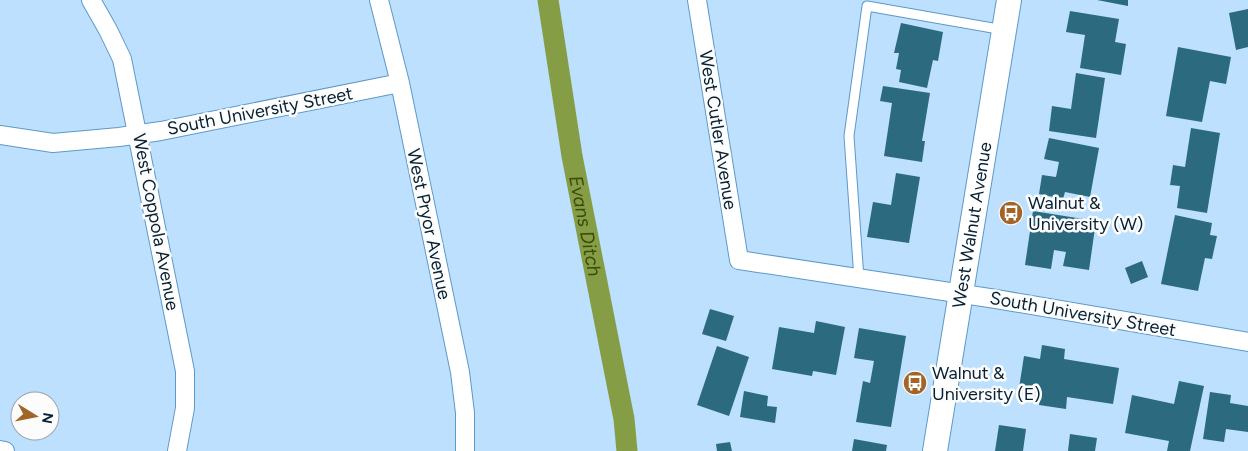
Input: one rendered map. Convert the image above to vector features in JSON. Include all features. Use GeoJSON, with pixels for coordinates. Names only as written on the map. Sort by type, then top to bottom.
{"type":"FeatureCollection","features":[{"type":"Feature","properties":{"kind":"main road","name":"West Walnut Avenue"},"geometry":{"type":"LineString","coordinates":[[935,451],[1009,0]]}},
{"type":"Feature","properties":{"kind":"street","name":"West Coppola Avenue"},"geometry":{"type":"LineString","coordinates":[[91,0],[122,59],[185,371],[185,408],[177,451]]}},
{"type":"Feature","properties":{"kind":"street","name":"West Pryor Avenue"},"geometry":{"type":"LineString","coordinates":[[379,0],[400,83],[460,372],[465,413],[465,451]]}},
{"type":"Feature","properties":{"kind":"street","name":"West Cutler Avenue"},"geometry":{"type":"LineString","coordinates":[[697,0],[739,260]]}},
{"type":"Feature","properties":{"kind":"street","name":"South University Street"},"geometry":{"type":"LineString","coordinates":[[0,135],[53,143],[138,134],[400,83]]}},
{"type":"Feature","properties":{"kind":"street","name":"South University Street"},"geometry":{"type":"LineString","coordinates":[[739,260],[960,293],[1248,342]]}},
{"type":"Feature","properties":{"kind":"street"},"geometry":{"type":"LineString","coordinates":[[0,450],[5,451]]}},
{"type":"Feature","properties":{"kind":"lane"},"geometry":{"type":"LineString","coordinates":[[859,279],[849,136],[868,3],[1004,30]]}},
{"type":"Feature","properties":{"kind":"building"},"geometry":{"type":"Polygon","coordinates":[[[1097,0],[1128,0],[1128,6],[1097,0]]]}},
{"type":"Feature","properties":{"kind":"building"},"geometry":{"type":"Polygon","coordinates":[[[1248,9],[1248,47],[1236,50],[1229,13],[1248,9]]]}},
{"type":"Feature","properties":{"kind":"building"},"geometry":{"type":"Polygon","coordinates":[[[1070,11],[1119,19],[1115,42],[1126,44],[1121,75],[1080,68],[1085,35],[1066,32],[1070,11]]]}},
{"type":"Feature","properties":{"kind":"building"},"geometry":{"type":"Polygon","coordinates":[[[901,23],[943,32],[938,61],[933,60],[927,88],[899,82],[901,70],[896,69],[899,53],[894,53],[901,23]]]}},
{"type":"Feature","properties":{"kind":"building"},"geometry":{"type":"Polygon","coordinates":[[[1178,47],[1231,57],[1226,84],[1210,81],[1202,122],[1166,116],[1178,47]]]}},
{"type":"Feature","properties":{"kind":"building"},"geometry":{"type":"Polygon","coordinates":[[[1076,73],[1105,78],[1096,138],[1049,131],[1052,106],[1071,109],[1076,73]]]}},
{"type":"Feature","properties":{"kind":"building"},"geometry":{"type":"Polygon","coordinates":[[[883,86],[930,93],[922,141],[925,141],[922,162],[884,156],[892,103],[880,101],[883,86]]]}},
{"type":"Feature","properties":{"kind":"building"},"geometry":{"type":"Polygon","coordinates":[[[1191,128],[1220,133],[1207,213],[1177,208],[1180,186],[1170,185],[1173,165],[1185,167],[1191,128]]]}},
{"type":"Feature","properties":{"kind":"building"},"geometry":{"type":"Polygon","coordinates":[[[1049,138],[1099,148],[1090,197],[1065,192],[1063,199],[1039,194],[1042,175],[1056,177],[1059,162],[1044,159],[1049,138]]]}},
{"type":"Feature","properties":{"kind":"building"},"geometry":{"type":"Polygon","coordinates":[[[896,173],[920,177],[909,243],[867,237],[873,202],[891,205],[896,173]]]}},
{"type":"Feature","properties":{"kind":"building"},"geometry":{"type":"Polygon","coordinates":[[[1033,211],[1096,221],[1089,270],[1063,266],[1066,252],[1054,250],[1051,269],[1025,265],[1033,211]]]}},
{"type":"Feature","properties":{"kind":"building"},"geometry":{"type":"Polygon","coordinates":[[[1175,215],[1212,223],[1210,235],[1217,236],[1212,259],[1205,258],[1198,291],[1161,284],[1175,215]]]}},
{"type":"Feature","properties":{"kind":"building"},"geometry":{"type":"Polygon","coordinates":[[[1142,261],[1148,277],[1131,284],[1125,268],[1142,261]]]}},
{"type":"Feature","properties":{"kind":"building"},"geometry":{"type":"Polygon","coordinates":[[[710,309],[734,316],[726,341],[702,334],[710,309]]]}},
{"type":"Feature","properties":{"kind":"building"},"geometry":{"type":"Polygon","coordinates":[[[816,321],[845,327],[836,375],[813,371],[812,376],[772,369],[779,327],[814,333],[816,321]]]}},
{"type":"Feature","properties":{"kind":"building"},"geometry":{"type":"Polygon","coordinates":[[[859,328],[906,336],[891,427],[856,422],[863,381],[870,383],[874,361],[854,358],[859,328]]]}},
{"type":"Feature","properties":{"kind":"building"},"geometry":{"type":"Polygon","coordinates":[[[1042,345],[1065,349],[1064,359],[1119,368],[1113,404],[1067,397],[1066,409],[1039,405],[1041,392],[1019,388],[1024,356],[1040,359],[1042,345]]]}},
{"type":"Feature","properties":{"kind":"building"},"geometry":{"type":"Polygon","coordinates":[[[717,346],[749,357],[729,416],[697,405],[717,346]]]}},
{"type":"Feature","properties":{"kind":"building"},"geometry":{"type":"Polygon","coordinates":[[[1179,381],[1204,386],[1190,451],[1167,451],[1169,441],[1125,433],[1132,395],[1174,404],[1179,381]]]}},
{"type":"Feature","properties":{"kind":"building"},"geometry":{"type":"Polygon","coordinates":[[[744,391],[768,396],[767,406],[777,407],[775,423],[740,417],[744,391]]]}},
{"type":"Feature","properties":{"kind":"building"},"geometry":{"type":"Polygon","coordinates":[[[1210,392],[1231,395],[1230,403],[1248,406],[1248,432],[1226,429],[1224,442],[1203,439],[1210,392]]]}},
{"type":"Feature","properties":{"kind":"building"},"geometry":{"type":"Polygon","coordinates":[[[999,425],[1026,429],[1023,451],[995,451],[999,425]]]}},
{"type":"Feature","properties":{"kind":"building"},"geometry":{"type":"Polygon","coordinates":[[[1070,434],[1097,438],[1095,451],[1068,451],[1070,434]]]}},
{"type":"Feature","properties":{"kind":"building"},"geometry":{"type":"Polygon","coordinates":[[[854,439],[887,445],[886,451],[852,451],[854,439]]]}},
{"type":"Feature","properties":{"kind":"building"},"geometry":{"type":"Polygon","coordinates":[[[730,442],[732,451],[717,451],[716,444],[730,442]]]}},
{"type":"Feature","properties":{"kind":"waterway","name":"Evans Ditch"},"geometry":{"type":"LineString","coordinates":[[548,0],[572,156],[624,419],[627,451]]}},
{"type":"Feature","properties":{"kind":"place","name":"Walnut & University (W)"},"geometry":{"type":"Point","coordinates":[1011,213]}},
{"type":"Feature","properties":{"kind":"place","name":"Walnut & University (E)"},"geometry":{"type":"Point","coordinates":[915,383]}}]}
